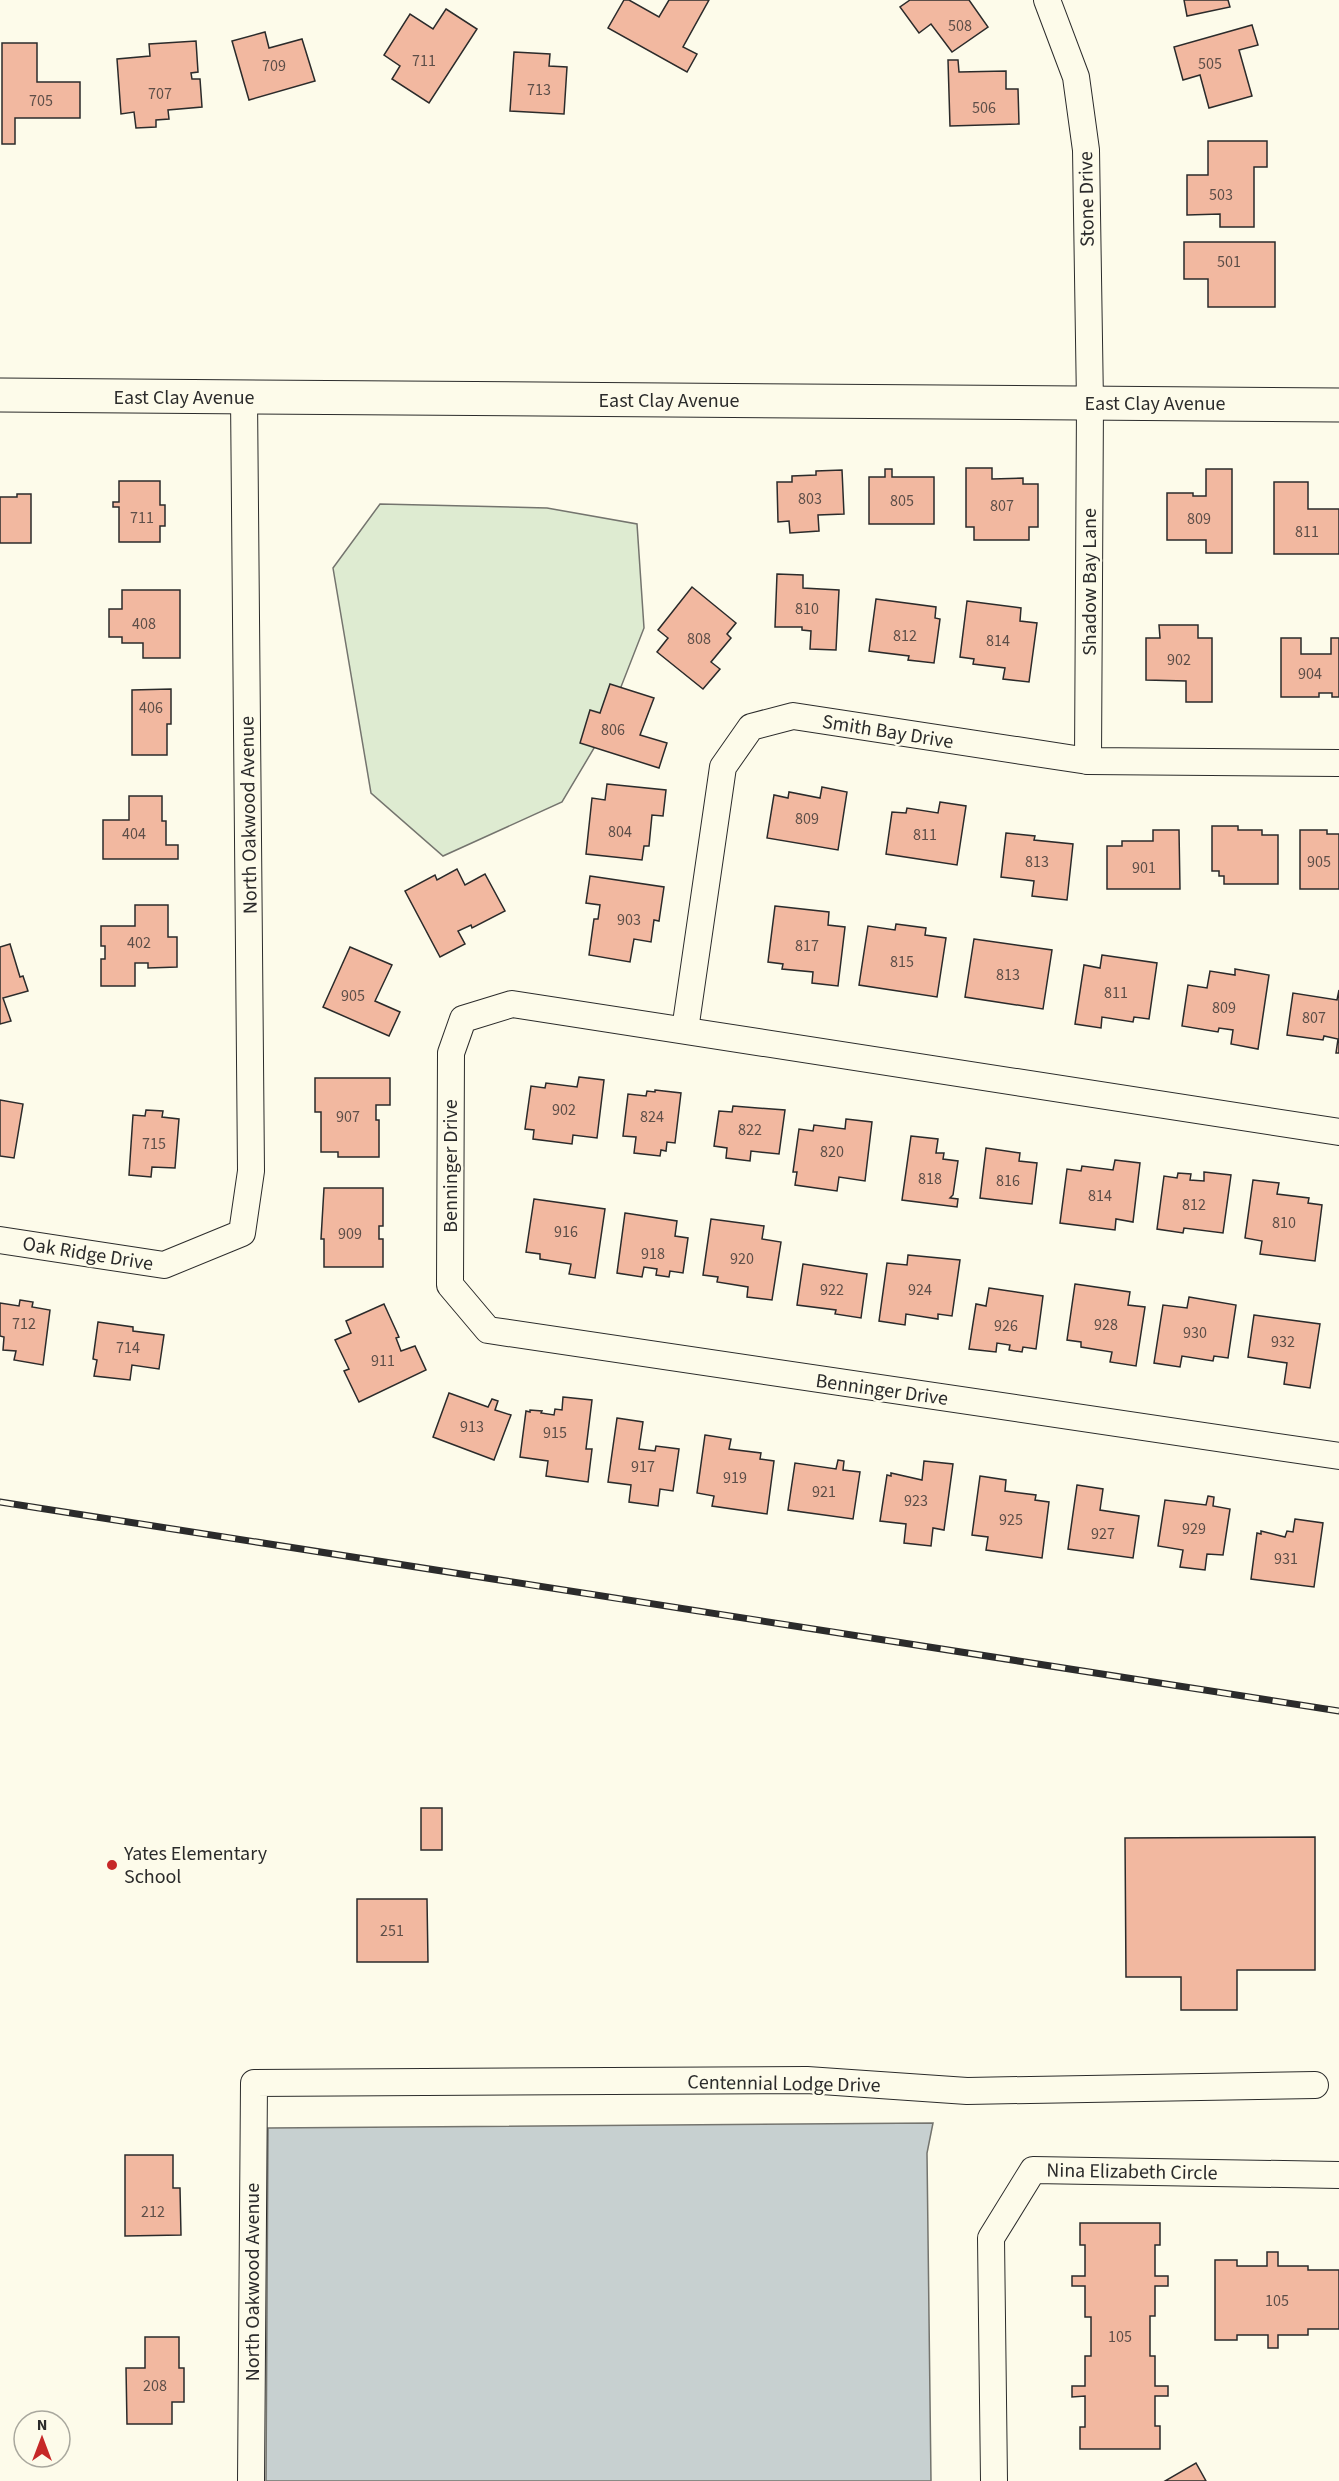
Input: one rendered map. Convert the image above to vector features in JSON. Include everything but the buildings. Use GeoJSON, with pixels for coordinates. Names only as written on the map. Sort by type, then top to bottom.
{"type":"FeatureCollection","features":[{"type":"Feature","properties":{"kind":"street","name":"Stone Drive"},"geometry":{"type":"LineString","coordinates":[[1047,0],[1076,77],[1086,150],[1090,403]]}},
{"type":"Feature","properties":{"kind":"street","name":"East Clay Avenue"},"geometry":{"type":"LineString","coordinates":[[0,395],[1339,405]]}},
{"type":"Feature","properties":{"kind":"street","name":"North Oakwood Avenue"},"geometry":{"type":"LineString","coordinates":[[242,1233],[251,1171],[244,397]]}},
{"type":"Feature","properties":{"kind":"street","name":"Shadow Bay Lane"},"geometry":{"type":"LineString","coordinates":[[1088,762],[1090,403]]}},
{"type":"Feature","properties":{"kind":"street","name":"Smith Bay Drive"},"geometry":{"type":"LineString","coordinates":[[685,1030],[723,767],[751,727],[793,716],[1088,762],[1339,763]]}},
{"type":"Feature","properties":{"kind":"street","name":"Benninger Drive"},"geometry":{"type":"LineString","coordinates":[[1339,1132],[512,1004],[463,1019],[451,1053],[450,1285],[488,1330],[1339,1456]]}},
{"type":"Feature","properties":{"kind":"street","name":"Oak Ridge Drive"},"geometry":{"type":"LineString","coordinates":[[0,1240],[164,1265],[242,1233]]}},
{"type":"Feature","properties":{"kind":"street","name":"Centennial Lodge Drive"},"geometry":{"type":"LineString","coordinates":[[254,2083],[807,2080],[967,2091],[1315,2085]]}},
{"type":"Feature","properties":{"kind":"street","name":"North Oakwood Avenue"},"geometry":{"type":"LineString","coordinates":[[251,2481],[254,2083]]}},
{"type":"Feature","properties":{"kind":"street","name":"Nina Elizabeth Circle"},"geometry":{"type":"LineString","coordinates":[[994,2481],[991,2238],[1033,2170],[1339,2175]]}},
{"type":"Feature","properties":{"kind":"green space"},"geometry":{"type":"Polygon","coordinates":[[[380,504],[547,508],[637,524],[644,628],[603,733],[562,802],[443,856],[371,793],[333,568],[380,504]]]}},
{"type":"Feature","properties":{"kind":"shaded area"},"geometry":{"type":"Polygon","coordinates":[[[933,2123],[927,2153],[931,2481],[266,2481],[268,2128],[933,2123]]]}},
{"type":"Feature","properties":{"kind":"railway"},"geometry":{"type":"LineString","coordinates":[[0,1502],[1339,1711]]}},
{"type":"Feature","properties":{"kind":"place","name":"Yates Elementary School"},"geometry":{"type":"Point","coordinates":[112,1865]}}]}
